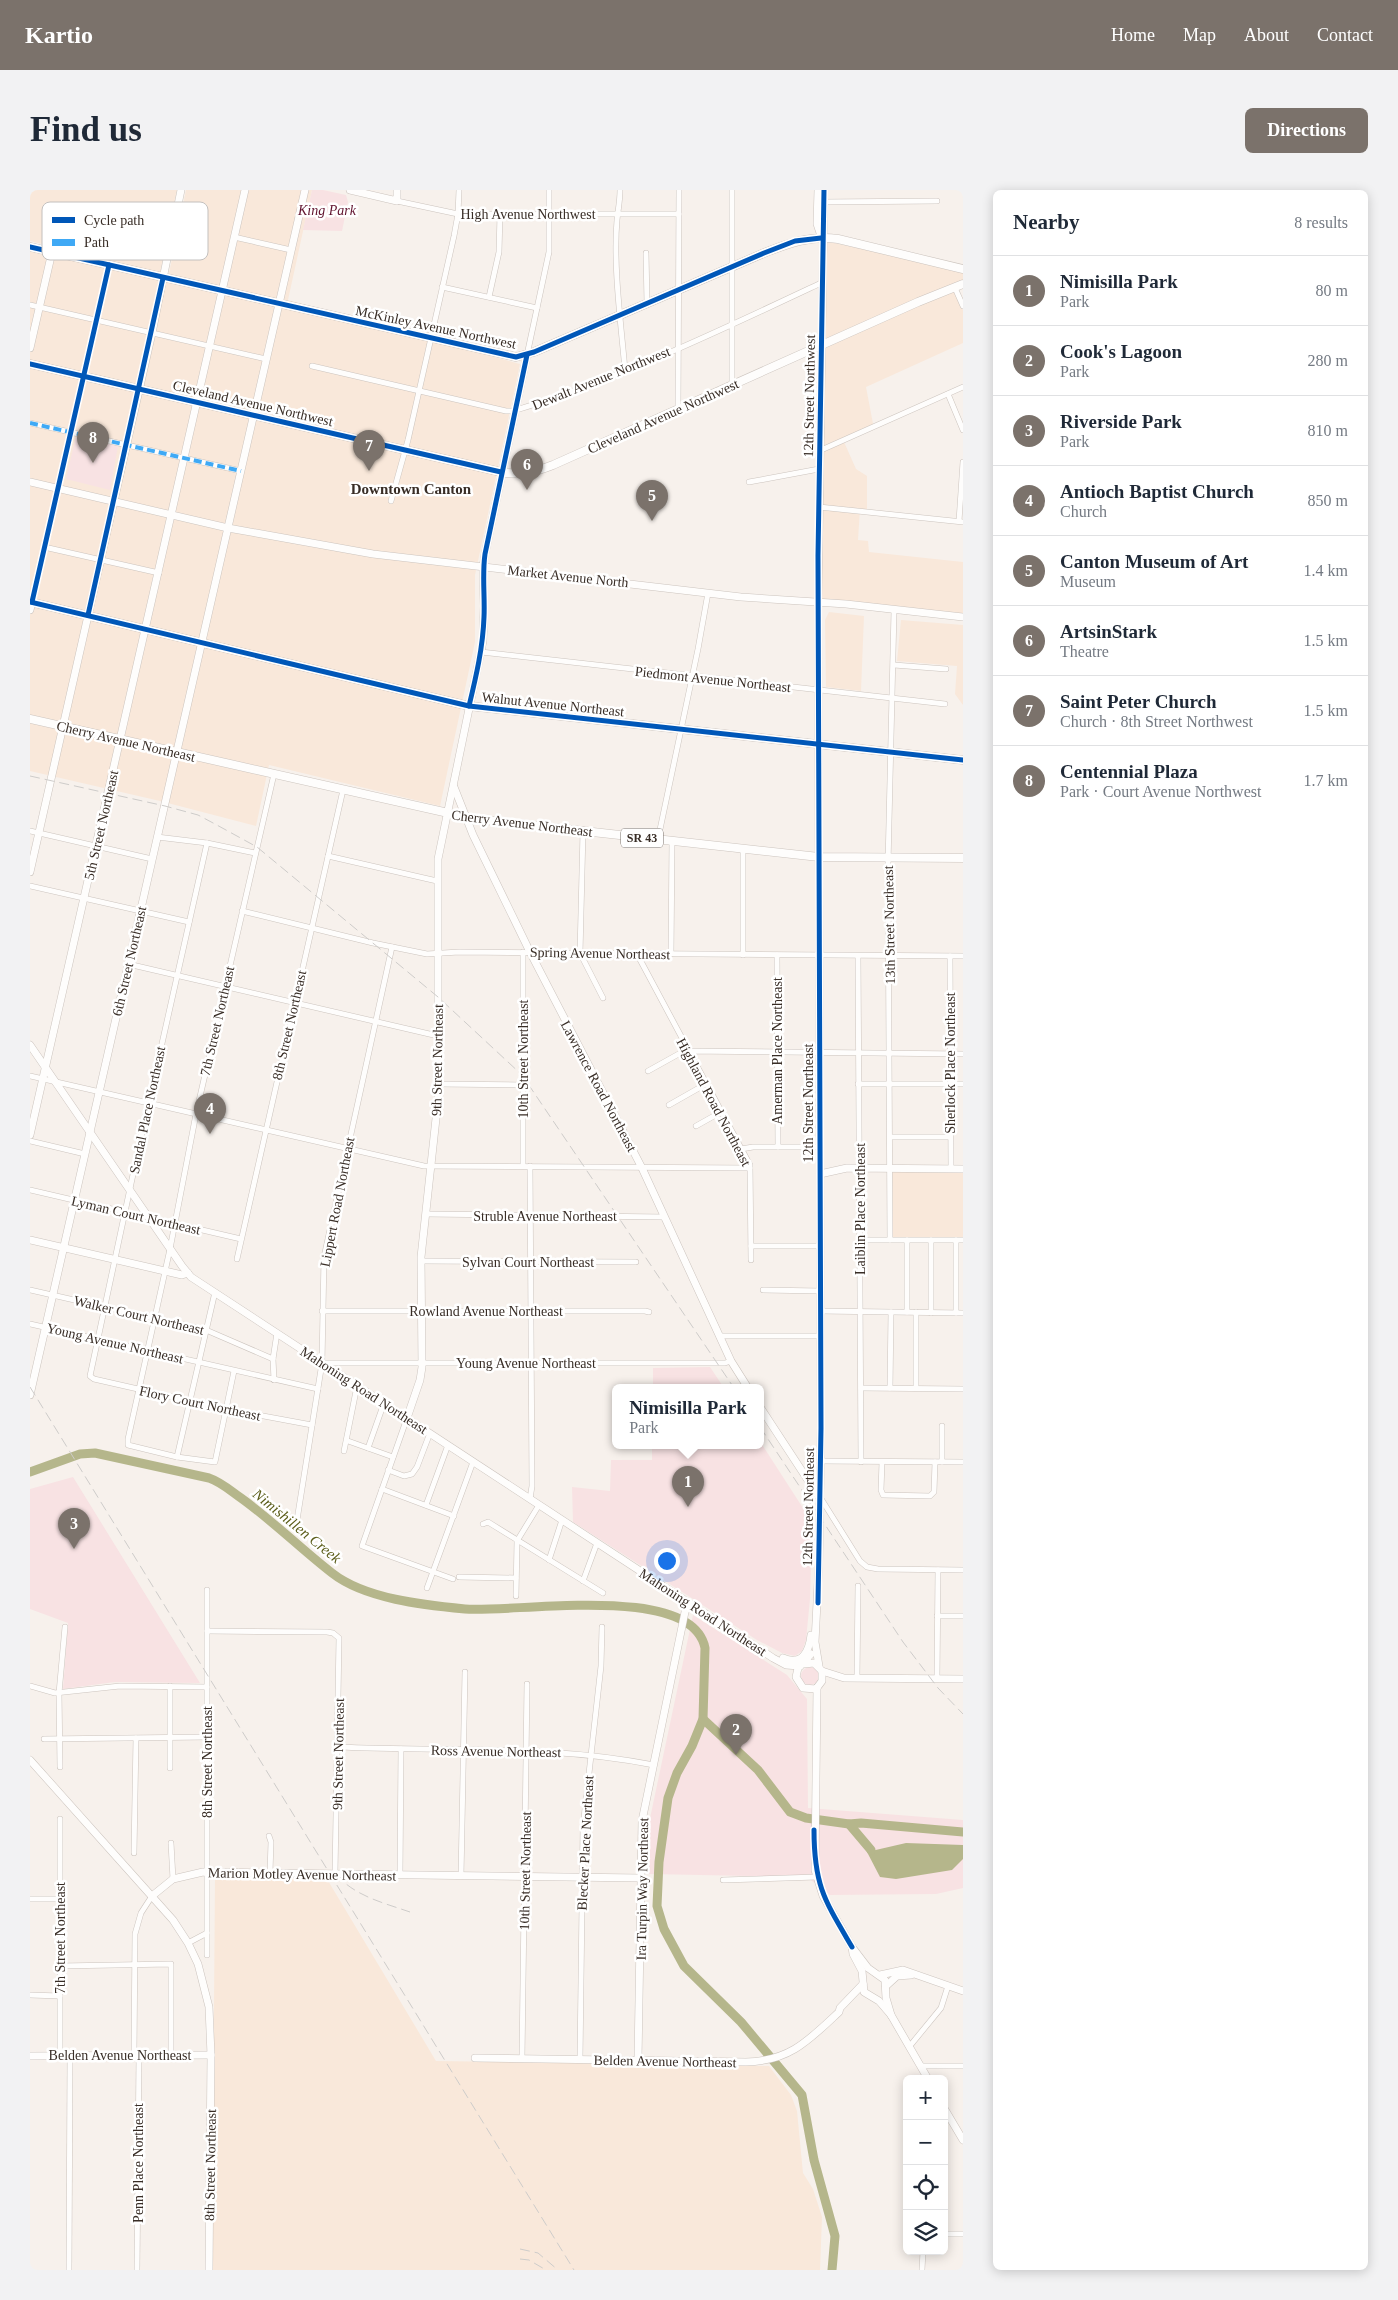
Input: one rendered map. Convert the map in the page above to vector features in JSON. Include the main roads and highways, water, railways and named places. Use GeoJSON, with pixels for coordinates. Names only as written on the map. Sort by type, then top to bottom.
{"type":"FeatureCollection","features":[{"type":"Feature","properties":{"kind":"main road","name":"5th Street Northeast"},"geometry":{"type":"LineString","coordinates":[[30,1135],[32,1111],[45,1067],[97,847],[245,190]]}},
{"type":"Feature","properties":{"kind":"main road","name":"6th Street Northeast"},"geometry":{"type":"LineString","coordinates":[[30,1395],[305,190]]}},
{"type":"Feature","properties":{"kind":"main road","name":"High Avenue Northwest"},"geometry":{"type":"LineString","coordinates":[[350,190],[397,201],[397,190]]}},
{"type":"Feature","properties":{"kind":"main road","name":"12th Street Northwest"},"geometry":{"type":"LineString","coordinates":[[818,190],[818,224],[821,238]]}},
{"type":"Feature","properties":{"kind":"main road","name":"12th Street Northwest"},"geometry":{"type":"LineString","coordinates":[[818,602],[821,238],[824,190]]}},
{"type":"Feature","properties":{"kind":"main road","name":"McKinley Avenue Northwest"},"geometry":{"type":"LineString","coordinates":[[86,260],[509,356],[527,355],[732,266],[795,241],[821,238],[838,239],[963,269]]}},
{"type":"Feature","properties":{"kind":"main road"},"geometry":{"type":"LineString","coordinates":[[30,348],[50,260]]}},
{"type":"Feature","properties":{"kind":"main road"},"geometry":{"type":"LineString","coordinates":[[30,872],[140,389],[167,260]]}},
{"type":"Feature","properties":{"kind":"main road","name":"Cleveland Avenue Northwest"},"geometry":{"type":"LineString","coordinates":[[30,364],[501,472],[522,474],[540,471],[959,286]]}},
{"type":"Feature","properties":{"kind":"main road","name":"9th Street Northeast"},"geometry":{"type":"LineString","coordinates":[[407,1418],[420,1380],[422,1363],[421,1261],[438,1084],[438,859],[481,652],[484,611],[483,567],[501,472],[527,355]]}},
{"type":"Feature","properties":{"kind":"main road","name":"Market Avenue North"},"geometry":{"type":"LineString","coordinates":[[30,482],[228,528],[373,554],[708,593],[963,617]]}},
{"type":"Feature","properties":{"kind":"main road","name":"12th Street Northeast"},"geometry":{"type":"LineString","coordinates":[[802,1665],[809,1658],[815,1642],[818,1603],[820,1497],[818,602]]}},
{"type":"Feature","properties":{"kind":"main road","name":"Walnut Avenue Northeast"},"geometry":{"type":"LineString","coordinates":[[31,605],[88,615],[469,706],[963,760]]}},
{"type":"Feature","properties":{"kind":"main road","name":"Cherry Avenue Northeast"},"geometry":{"type":"LineString","coordinates":[[30,719],[465,817],[819,857],[963,858]]}},
{"type":"Feature","properties":{"kind":"main road","name":"Lawrence Road Northeast"},"geometry":{"type":"LineString","coordinates":[[453,782],[465,817],[526,952],[642,1168],[719,1336],[731,1361],[745,1384]]}},
{"type":"Feature","properties":{"kind":"main road","name":"Mahoning Road Northeast"},"geometry":{"type":"LineString","coordinates":[[30,1046],[188,1274],[772,1658],[786,1665],[802,1665]]}},
{"type":"Feature","properties":{"kind":"main road"},"geometry":{"type":"LineString","coordinates":[[820,1174],[847,1168],[963,1170]]}},
{"type":"Feature","properties":{"kind":"main road"},"geometry":{"type":"LineString","coordinates":[[30,1240],[182,1275],[188,1274]]}},
{"type":"Feature","properties":{"kind":"main road"},"geometry":{"type":"LineString","coordinates":[[764,1413],[820,1497]]}},
{"type":"Feature","properties":{"kind":"main road","name":"Ira Turpin Way Northeast"},"geometry":{"type":"LineString","coordinates":[[638,2060],[642,1821],[680,1635],[689,1603]]}},
{"type":"Feature","properties":{"kind":"main road"},"geometry":{"type":"LineString","coordinates":[[752,1644],[757,1644],[788,1660],[796,1661],[802,1659],[810,1646],[813,1613],[818,1603]]}},
{"type":"Feature","properties":{"kind":"main road","name":"12th Street Northeast"},"geometry":{"type":"LineString","coordinates":[[815,1642],[821,1669]]}},
{"type":"Feature","properties":{"kind":"main road","name":"Mahoning Road Northeast"},"geometry":{"type":"LineString","coordinates":[[772,1658],[780,1667],[796,1677]]}},
{"type":"Feature","properties":{"kind":"main road"},"geometry":{"type":"LineString","coordinates":[[816,1710],[806,1690],[798,1684],[796,1677],[802,1665],[812,1663],[821,1669],[844,1678]]}},
{"type":"Feature","properties":{"kind":"main road"},"geometry":{"type":"LineString","coordinates":[[821,1669],[816,1710],[814,1830],[817,1877],[827,1904],[852,1947],[867,1967],[885,1980],[886,1998],[891,2015]]}},
{"type":"Feature","properties":{"kind":"main road"},"geometry":{"type":"LineString","coordinates":[[806,1690],[844,1678],[963,1679]]}},
{"type":"Feature","properties":{"kind":"main road"},"geometry":{"type":"LineString","coordinates":[[30,1760],[152,1896]]}},
{"type":"Feature","properties":{"kind":"main road","name":"Marion Motley Avenue Northeast"},"geometry":{"type":"LineString","coordinates":[[152,1896],[173,1879],[193,1873],[207,1872],[641,1878]]}},
{"type":"Feature","properties":{"kind":"main road","name":"8th Street Northeast"},"geometry":{"type":"LineString","coordinates":[[152,1896],[173,1920],[188,1943],[202,1976],[207,1995],[211,2055],[209,2270]]}},
{"type":"Feature","properties":{"kind":"main road"},"geometry":{"type":"LineString","coordinates":[[852,1947],[853,1954],[862,1970],[864,1992],[879,2001],[891,2015],[926,2075]]}},
{"type":"Feature","properties":{"kind":"main road"},"geometry":{"type":"LineString","coordinates":[[863,1983],[869,1975],[901,1970],[963,1991]]}},
{"type":"Feature","properties":{"kind":"main road"},"geometry":{"type":"LineString","coordinates":[[871,1997],[882,1994],[897,1976],[916,1975]]}},
{"type":"Feature","properties":{"kind":"main road","name":"Belden Avenue Northeast"},"geometry":{"type":"LineString","coordinates":[[839,2012],[840,2008],[863,1983]]}},
{"type":"Feature","properties":{"kind":"main road","name":"Belden Avenue Northeast"},"geometry":{"type":"LineString","coordinates":[[475,2058],[760,2061],[781,2056],[804,2044],[839,2012],[843,2011],[859,1997],[871,1997]]}},
{"type":"Feature","properties":{"kind":"main road","name":"Belden Avenue Northeast"},"geometry":{"type":"LineString","coordinates":[[30,2056],[211,2055]]}},
{"type":"Feature","properties":{"kind":"main road"},"geometry":{"type":"LineString","coordinates":[[948,2115],[963,2140]]}},
{"type":"Feature","properties":{"kind":"waterway","name":"Nimishillen Creek"},"geometry":{"type":"LineString","coordinates":[[30,1472],[80,1454],[95,1453],[209,1478],[222,1484],[253,1507],[332,1573],[346,1582],[378,1595],[414,1603],[465,1609],[599,1605],[637,1608],[669,1615],[693,1628],[705,1648],[703,1719],[692,1746],[677,1773],[668,1798],[659,1862],[657,1906],[664,1929],[684,1966],[741,2022],[802,2095],[814,2160],[835,2236],[832,2270]]}},
{"type":"Feature","properties":{"kind":"waterway"},"geometry":{"type":"LineString","coordinates":[[703,1719],[758,1770],[790,1812],[806,1818],[849,1824],[861,1823],[963,1832]]}},
{"type":"Feature","properties":{"kind":"waterway"},"geometry":{"type":"LineString","coordinates":[[849,1824],[871,1850]]}},
{"type":"Feature","properties":{"kind":"railway"},"geometry":{"type":"LineString","coordinates":[[30,776],[165,806],[198,815],[215,824],[257,847],[438,997],[522,1075],[731,1384]]}},
{"type":"Feature","properties":{"kind":"railway"},"geometry":{"type":"LineString","coordinates":[[30,1387],[574,2270]]}},
{"type":"Feature","properties":{"kind":"railway"},"geometry":{"type":"LineString","coordinates":[[764,1433],[903,1642],[938,1688],[963,1714]]}},
{"type":"Feature","properties":{"kind":"railway"},"geometry":{"type":"LineString","coordinates":[[336,1874],[343,1882],[360,1893],[410,1912]]}},
{"type":"Feature","properties":{"kind":"railway"},"geometry":{"type":"LineString","coordinates":[[520,2249],[538,2253],[558,2270]]}},
{"type":"Feature","properties":{"kind":"railway"},"geometry":{"type":"LineString","coordinates":[[520,2259],[529,2260],[546,2270]]}},
{"type":"Feature","properties":{"kind":"place","name":"Centennial Plaza"},"geometry":{"type":"Point","coordinates":[93,463]}},
{"type":"Feature","properties":{"kind":"place","name":"Saint Peter Church"},"geometry":{"type":"Point","coordinates":[369,471]}},
{"type":"Feature","properties":{"kind":"place","name":"ArtsinStark"},"geometry":{"type":"Point","coordinates":[527,490]}},
{"type":"Feature","properties":{"kind":"place","name":"Canton Museum of Art"},"geometry":{"type":"Point","coordinates":[652,521]}},
{"type":"Feature","properties":{"kind":"place","name":"Antioch Baptist Church"},"geometry":{"type":"Point","coordinates":[210,1134]}},
{"type":"Feature","properties":{"kind":"place","name":"Nimisilla Park"},"geometry":{"type":"Point","coordinates":[688,1507]}},
{"type":"Feature","properties":{"kind":"place","name":"Riverside Park"},"geometry":{"type":"Point","coordinates":[74,1549]}},
{"type":"Feature","properties":{"kind":"place","name":"Cook's Lagoon"},"geometry":{"type":"Point","coordinates":[736,1755]}},
{"type":"Feature","properties":{"kind":"district","name":"Downtown Canton"},"geometry":{"type":"Point","coordinates":[411,489]}},
{"type":"Feature","properties":{"kind":"park label","name":"King Park"},"geometry":{"type":"Point","coordinates":[327,210]}}]}
